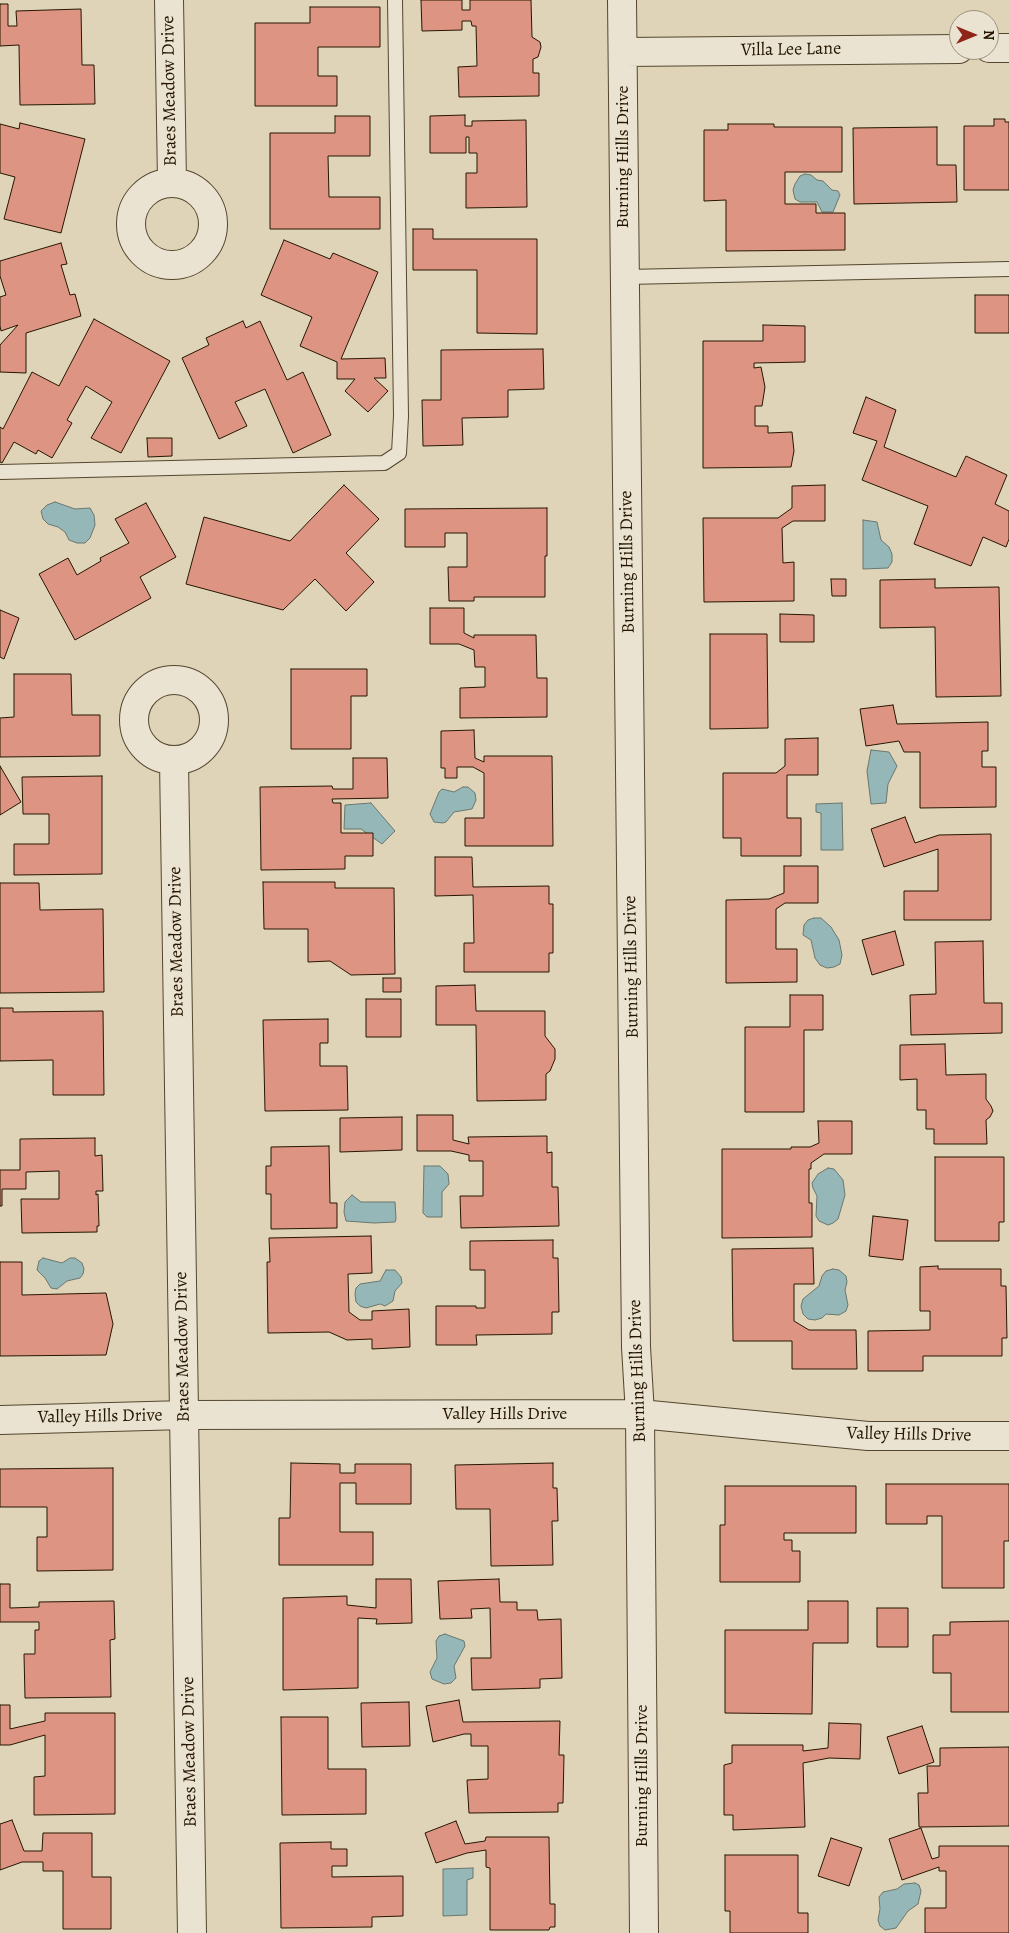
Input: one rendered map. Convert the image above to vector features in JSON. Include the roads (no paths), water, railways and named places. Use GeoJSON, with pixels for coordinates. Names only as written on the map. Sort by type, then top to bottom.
{"type":"FeatureCollection","features":[{"type":"Feature","properties":{"kind":"street","name":"Braes Meadow Drive"},"geometry":{"type":"LineString","coordinates":[[169,0],[172,182]]}},
{"type":"Feature","properties":{"kind":"street","name":"Burning Hills Drive"},"geometry":{"type":"LineString","coordinates":[[622,0],[636,1347],[640,1414],[644,1933]]}},
{"type":"Feature","properties":{"kind":"street","name":"Villa Lee Lane"},"geometry":{"type":"LineString","coordinates":[[624,52],[949,49]]}},
{"type":"Feature","properties":{"kind":"street","name":"Braes Meadow Drive"},"geometry":{"type":"LineString","coordinates":[[174,761],[192,1933]]}},
{"type":"Feature","properties":{"kind":"street","name":"Valley Hills Drive"},"geometry":{"type":"LineString","coordinates":[[0,1420],[185,1415],[640,1414],[868,1436],[1009,1436]]}},
{"type":"Feature","properties":{"kind":"lane"},"geometry":{"type":"LineString","coordinates":[[0,472],[384,463],[400,453],[395,0]]}},
{"type":"Feature","properties":{"kind":"lane"},"geometry":{"type":"LineString","coordinates":[[625,278],[1009,268]]}},
{"type":"Feature","properties":{"kind":"water"},"geometry":{"type":"Polygon","coordinates":[[[805,174],[823,181],[832,190],[838,191],[840,195],[833,212],[822,212],[817,202],[800,202],[795,199],[793,190],[795,184],[800,176],[805,174]]]}},
{"type":"Feature","properties":{"kind":"water"},"geometry":{"type":"Polygon","coordinates":[[[55,502],[75,509],[90,508],[94,515],[95,525],[90,538],[85,543],[69,540],[65,532],[58,527],[48,524],[43,519],[41,511],[47,505],[55,502]]]}},
{"type":"Feature","properties":{"kind":"water"},"geometry":{"type":"Polygon","coordinates":[[[863,520],[877,522],[881,540],[889,547],[892,554],[892,562],[888,568],[863,569],[863,520]]]}},
{"type":"Feature","properties":{"kind":"water"},"geometry":{"type":"Polygon","coordinates":[[[871,750],[889,752],[897,766],[888,784],[886,803],[871,804],[867,771],[871,750]]]}},
{"type":"Feature","properties":{"kind":"water"},"geometry":{"type":"Polygon","coordinates":[[[463,787],[468,787],[475,793],[476,800],[472,809],[454,812],[446,822],[434,822],[430,814],[439,792],[442,789],[454,792],[463,787]]]}},
{"type":"Feature","properties":{"kind":"water"},"geometry":{"type":"Polygon","coordinates":[[[371,803],[395,831],[382,844],[361,829],[344,829],[345,805],[371,803]]]}},
{"type":"Feature","properties":{"kind":"water"},"geometry":{"type":"Polygon","coordinates":[[[842,803],[843,850],[821,850],[821,813],[816,812],[816,804],[842,803]]]}},
{"type":"Feature","properties":{"kind":"water"},"geometry":{"type":"Polygon","coordinates":[[[821,918],[831,927],[839,940],[842,955],[840,964],[834,967],[827,968],[820,965],[815,958],[811,940],[803,935],[804,925],[808,920],[821,918]]]}},
{"type":"Feature","properties":{"kind":"water"},"geometry":{"type":"Polygon","coordinates":[[[424,1166],[440,1166],[448,1174],[449,1184],[442,1192],[442,1217],[427,1217],[423,1213],[424,1166]]]}},
{"type":"Feature","properties":{"kind":"water"},"geometry":{"type":"Polygon","coordinates":[[[828,1168],[834,1169],[843,1180],[845,1195],[838,1219],[828,1225],[819,1221],[816,1216],[817,1196],[812,1183],[818,1174],[828,1168]]]}},
{"type":"Feature","properties":{"kind":"water"},"geometry":{"type":"Polygon","coordinates":[[[352,1195],[361,1202],[395,1202],[395,1222],[346,1221],[344,1212],[345,1202],[352,1195]]]}},
{"type":"Feature","properties":{"kind":"water"},"geometry":{"type":"Polygon","coordinates":[[[43,1258],[62,1263],[70,1258],[75,1258],[82,1263],[83,1274],[80,1278],[67,1281],[57,1289],[51,1288],[37,1270],[39,1261],[43,1258]]]}},
{"type":"Feature","properties":{"kind":"water"},"geometry":{"type":"Polygon","coordinates":[[[386,1270],[395,1270],[401,1277],[402,1283],[395,1291],[393,1301],[385,1306],[380,1304],[366,1308],[360,1306],[356,1302],[356,1288],[360,1284],[380,1281],[386,1270]]]}},
{"type":"Feature","properties":{"kind":"water"},"geometry":{"type":"Polygon","coordinates":[[[839,1270],[846,1276],[845,1290],[848,1305],[846,1311],[839,1315],[826,1314],[822,1318],[815,1320],[808,1319],[803,1314],[801,1306],[803,1299],[819,1286],[822,1276],[826,1271],[839,1270]]]}},
{"type":"Feature","properties":{"kind":"water"},"geometry":{"type":"Polygon","coordinates":[[[445,1634],[464,1641],[465,1646],[454,1666],[456,1678],[451,1683],[444,1684],[432,1679],[430,1672],[437,1658],[436,1641],[439,1636],[445,1634]]]}},
{"type":"Feature","properties":{"kind":"water"},"geometry":{"type":"Polygon","coordinates":[[[473,1868],[473,1878],[467,1880],[467,1915],[443,1916],[443,1869],[473,1868]]]}},
{"type":"Feature","properties":{"kind":"water"},"geometry":{"type":"Polygon","coordinates":[[[915,1883],[919,1885],[921,1891],[918,1904],[908,1911],[896,1928],[885,1930],[880,1926],[878,1920],[880,1909],[879,1897],[883,1892],[897,1889],[904,1884],[915,1883]]]}}]}
